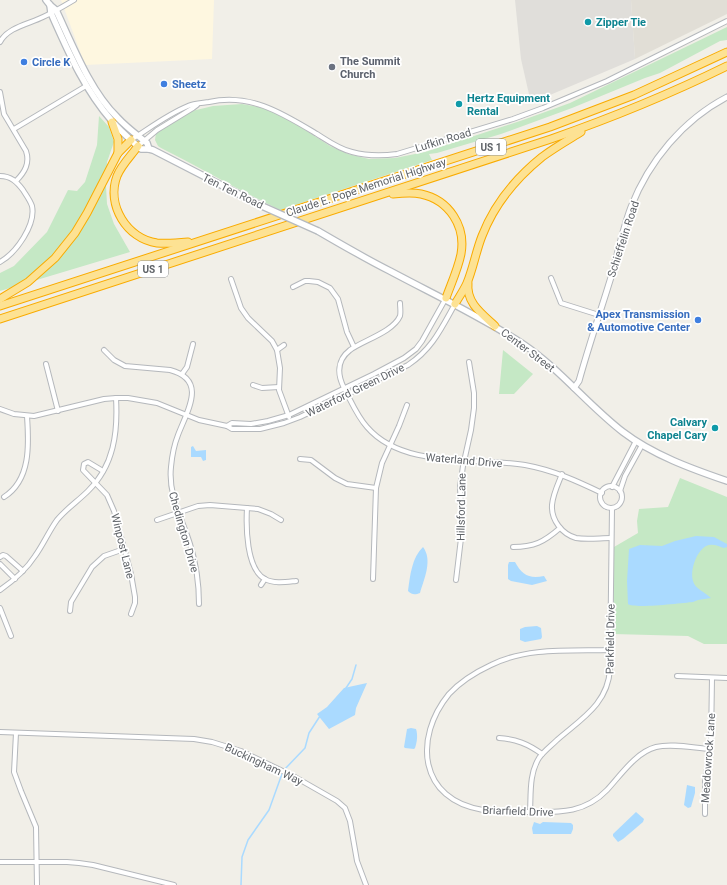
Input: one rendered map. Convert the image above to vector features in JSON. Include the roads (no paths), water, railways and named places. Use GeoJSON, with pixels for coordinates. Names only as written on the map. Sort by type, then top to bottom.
{"type":"FeatureCollection","features":[{"type":"Feature","properties":{"kind":"highway","name":"Claude E. Pope Memorial Highway"},"geometry":{"type":"LineString","coordinates":[[0,306],[580,116],[634,95],[727,52]]}},
{"type":"Feature","properties":{"kind":"highway","name":"Claude E. Pope Memorial Highway"},"geometry":{"type":"LineString","coordinates":[[0,319],[385,194],[590,125],[664,95],[727,66]]}},
{"type":"Feature","properties":{"kind":"highway"},"geometry":{"type":"LineString","coordinates":[[112,122],[118,139],[118,153]]}},
{"type":"Feature","properties":{"kind":"highway"},"geometry":{"type":"LineString","coordinates":[[495,326],[474,305],[467,290],[476,253],[485,229],[494,212],[518,179],[543,156],[590,125]]}},
{"type":"Feature","properties":{"kind":"highway"},"geometry":{"type":"LineString","coordinates":[[0,299],[28,282],[55,258],[71,238],[87,213],[118,153],[134,138]]}},
{"type":"Feature","properties":{"kind":"highway"},"geometry":{"type":"LineString","coordinates":[[141,144],[123,163],[115,184],[115,204],[122,220],[129,229],[147,240],[156,243],[167,244],[198,241]]}},
{"type":"Feature","properties":{"kind":"highway"},"geometry":{"type":"LineString","coordinates":[[385,194],[420,194],[433,198],[444,204],[457,220],[462,237],[461,255],[446,298]]}},
{"type":"Feature","properties":{"kind":"highway"},"geometry":{"type":"LineString","coordinates":[[455,304],[468,282]]}},
{"type":"Feature","properties":{"kind":"main road","name":"Ten Ten Road"},"geometry":{"type":"LineString","coordinates":[[46,0],[96,90],[134,138]]}},
{"type":"Feature","properties":{"kind":"main road","name":"Ten Ten Road"},"geometry":{"type":"LineString","coordinates":[[54,12],[86,86],[112,122],[141,144],[141,149],[149,149],[262,206],[318,232]]}},
{"type":"Feature","properties":{"kind":"main road","name":"Center Street"},"geometry":{"type":"LineString","coordinates":[[318,232],[389,271],[446,298],[495,326],[524,346],[557,372],[613,424],[642,445],[683,464],[727,481]]}},
{"type":"Feature","properties":{"kind":"street"},"geometry":{"type":"LineString","coordinates":[[0,42],[10,31],[54,12],[74,0]]}},
{"type":"Feature","properties":{"kind":"street","name":"Lufkin Road"},"geometry":{"type":"LineString","coordinates":[[134,138],[166,116],[190,105],[216,100],[225,100],[253,102],[277,111],[331,143],[351,152],[379,156],[397,154],[513,119],[544,108],[607,81],[727,21]]}},
{"type":"Feature","properties":{"kind":"street"},"geometry":{"type":"LineString","coordinates":[[14,129],[86,86]]}},
{"type":"Feature","properties":{"kind":"street"},"geometry":{"type":"LineString","coordinates":[[0,92],[3,110],[28,155],[27,166],[16,181]]}},
{"type":"Feature","properties":{"kind":"street","name":"Schieffelin Road"},"geometry":{"type":"LineString","coordinates":[[574,388],[579,381],[631,207],[644,179],[661,153],[684,128],[700,114],[727,97]]}},
{"type":"Feature","properties":{"kind":"street","name":"Lufkin Road"},"geometry":{"type":"LineString","coordinates":[[141,144],[157,130],[198,104]]}},
{"type":"Feature","properties":{"kind":"street"},"geometry":{"type":"LineString","coordinates":[[0,176],[5,176],[16,181],[32,206],[32,222],[30,227],[10,254],[0,262]]}},
{"type":"Feature","properties":{"kind":"street"},"geometry":{"type":"LineString","coordinates":[[550,278],[560,303],[599,315]]}},
{"type":"Feature","properties":{"kind":"street"},"geometry":{"type":"LineString","coordinates":[[231,279],[241,308],[248,318],[272,341],[277,350],[280,368],[279,387],[283,403],[291,421]]}},
{"type":"Feature","properties":{"kind":"street"},"geometry":{"type":"LineString","coordinates":[[293,287],[305,281],[309,281],[318,282],[330,288],[338,299],[347,332],[354,347],[394,324],[400,316],[400,303]]}},
{"type":"Feature","properties":{"kind":"street","name":"Waterford Green Drive"},"geometry":{"type":"LineString","coordinates":[[227,426],[232,424],[251,424],[268,421],[288,415],[344,389],[404,358],[416,349],[427,335],[446,298]]}},
{"type":"Feature","properties":{"kind":"street","name":"Waterford Green Drive"},"geometry":{"type":"LineString","coordinates":[[0,409],[14,414],[27,416],[58,411],[104,399],[116,398],[148,401],[210,423],[227,426],[232,429],[260,429],[291,421],[395,372],[417,359],[428,348],[455,304]]}},
{"type":"Feature","properties":{"kind":"street"},"geometry":{"type":"LineString","coordinates":[[104,350],[114,360],[125,366],[170,370],[182,374],[186,367],[193,344]]}},
{"type":"Feature","properties":{"kind":"street"},"geometry":{"type":"LineString","coordinates":[[277,350],[284,345]]}},
{"type":"Feature","properties":{"kind":"street","name":"Waterland Drive"},"geometry":{"type":"LineString","coordinates":[[354,347],[345,354],[340,364],[340,378],[344,389],[356,412],[368,428],[390,445],[420,456],[524,465],[549,470],[562,474],[602,493]]}},
{"type":"Feature","properties":{"kind":"street","name":"Hillsford Lane"},"geometry":{"type":"LineString","coordinates":[[456,580],[462,530],[460,487],[474,408],[474,393],[469,362]]}},
{"type":"Feature","properties":{"kind":"street"},"geometry":{"type":"LineString","coordinates":[[46,364],[58,411]]}},
{"type":"Feature","properties":{"kind":"street","name":"Chedington Drive"},"geometry":{"type":"LineString","coordinates":[[182,374],[189,383],[192,392],[191,404],[175,444],[171,466],[172,490],[178,513],[190,543],[197,575],[199,604]]}},
{"type":"Feature","properties":{"kind":"street"},"geometry":{"type":"LineString","coordinates":[[253,385],[262,388],[279,387]]}},
{"type":"Feature","properties":{"kind":"street"},"geometry":{"type":"LineString","coordinates":[[0,590],[24,571],[36,555],[58,519],[96,483],[109,459],[115,439],[116,398]]}},
{"type":"Feature","properties":{"kind":"street"},"geometry":{"type":"LineString","coordinates":[[373,579],[376,488],[382,463],[407,405]]}},
{"type":"Feature","properties":{"kind":"street"},"geometry":{"type":"LineString","coordinates":[[4,497],[16,488],[26,463],[29,441],[27,416]]}},
{"type":"Feature","properties":{"kind":"street"},"geometry":{"type":"LineString","coordinates":[[612,487],[636,441]]}},
{"type":"Feature","properties":{"kind":"street"},"geometry":{"type":"LineString","coordinates":[[620,491],[612,487],[606,488],[602,493],[602,503],[605,506],[612,508],[618,506],[622,501],[622,494],[620,491],[625,476],[642,445]]}},
{"type":"Feature","properties":{"kind":"street"},"geometry":{"type":"LineString","coordinates":[[300,459],[311,460],[335,478],[347,484],[376,488]]}},
{"type":"Feature","properties":{"kind":"street","name":"Winpost Lane"},"geometry":{"type":"LineString","coordinates":[[103,471],[91,463],[88,462],[84,464],[84,470],[103,489],[112,503],[135,597],[135,603],[131,614]]}},
{"type":"Feature","properties":{"kind":"street"},"geometry":{"type":"LineString","coordinates":[[562,474],[552,506],[554,518],[560,528],[575,537],[611,538]]}},
{"type":"Feature","properties":{"kind":"street"},"geometry":{"type":"LineString","coordinates":[[157,520],[198,506],[210,504],[264,511],[281,520]]}},
{"type":"Feature","properties":{"kind":"street"},"geometry":{"type":"LineString","coordinates":[[247,508],[247,535],[256,570],[265,579],[276,582],[296,581]]}},
{"type":"Feature","properties":{"kind":"street","name":"Parkfield Drive"},"geometry":{"type":"LineString","coordinates":[[530,812],[532,777],[542,754],[595,707],[607,688],[610,676],[612,508]]}},
{"type":"Feature","properties":{"kind":"street"},"geometry":{"type":"LineString","coordinates":[[513,547],[525,547],[538,544],[560,528]]}},
{"type":"Feature","properties":{"kind":"street"},"geometry":{"type":"LineString","coordinates":[[70,611],[71,602],[92,567],[104,556],[124,549]]}},
{"type":"Feature","properties":{"kind":"street"},"geometry":{"type":"LineString","coordinates":[[0,557],[3,555],[6,556],[24,571]]}},
{"type":"Feature","properties":{"kind":"street"},"geometry":{"type":"LineString","coordinates":[[0,564],[15,579]]}},
{"type":"Feature","properties":{"kind":"street"},"geometry":{"type":"LineString","coordinates":[[261,585],[265,579]]}},
{"type":"Feature","properties":{"kind":"street"},"geometry":{"type":"LineString","coordinates":[[0,608],[11,636]]}},
{"type":"Feature","properties":{"kind":"street","name":"Briarfield Drive"},"geometry":{"type":"LineString","coordinates":[[610,650],[539,652],[522,655],[497,662],[477,672],[460,684],[450,693],[436,713],[429,735],[427,755],[428,765],[432,777],[440,788],[452,799],[461,804],[475,808],[492,811],[570,811],[588,804],[604,793],[626,768],[652,748],[667,746],[710,749]]}},
{"type":"Feature","properties":{"kind":"street"},"geometry":{"type":"LineString","coordinates":[[677,676],[727,678]]}},
{"type":"Feature","properties":{"kind":"street","name":"Meadowrock Lane"},"geometry":{"type":"LineString","coordinates":[[705,814],[705,782],[710,749],[712,678]]}},
{"type":"Feature","properties":{"kind":"street","name":"Buckingham Way"},"geometry":{"type":"LineString","coordinates":[[0,732],[194,739],[212,742],[241,751],[329,795],[345,808],[350,821],[357,861],[366,885]]}},
{"type":"Feature","properties":{"kind":"street"},"geometry":{"type":"LineString","coordinates":[[16,733],[14,772],[20,791],[36,827],[37,885]]}},
{"type":"Feature","properties":{"kind":"street"},"geometry":{"type":"LineString","coordinates":[[499,738],[523,742],[542,754]]}},
{"type":"Feature","properties":{"kind":"street"},"geometry":{"type":"LineString","coordinates":[[0,862],[67,862],[86,864],[174,885]]}},
{"type":"Feature","properties":{"kind":"water"},"geometry":{"type":"Polygon","coordinates":[[[193,446],[196,451],[206,450],[206,460],[203,461],[201,457],[191,457],[191,447],[193,446]]]}},
{"type":"Feature","properties":{"kind":"water"},"geometry":{"type":"Polygon","coordinates":[[[696,536],[714,537],[727,544],[727,547],[724,548],[713,545],[706,546],[699,552],[693,567],[692,577],[694,584],[711,598],[693,602],[659,605],[639,606],[628,604],[627,581],[629,549],[640,545],[662,546],[696,536]]]}},
{"type":"Feature","properties":{"kind":"water"},"geometry":{"type":"Polygon","coordinates":[[[423,547],[426,552],[428,564],[427,570],[420,593],[414,594],[408,591],[411,573],[416,556],[423,547]]]}},
{"type":"Feature","properties":{"kind":"water"},"geometry":{"type":"Polygon","coordinates":[[[509,562],[515,562],[520,570],[526,575],[534,577],[544,576],[547,581],[532,585],[511,581],[508,579],[509,562]]]}},
{"type":"Feature","properties":{"kind":"water"},"geometry":{"type":"Polygon","coordinates":[[[537,626],[541,628],[541,639],[525,642],[520,640],[520,629],[537,626]]]}},
{"type":"Feature","properties":{"kind":"water"},"geometry":{"type":"Polygon","coordinates":[[[367,683],[356,708],[355,715],[329,729],[317,714],[327,707],[344,688],[367,683]]]}},
{"type":"Feature","properties":{"kind":"water"},"geometry":{"type":"Polygon","coordinates":[[[407,729],[416,729],[417,734],[414,749],[404,747],[407,729]]]}},
{"type":"Feature","properties":{"kind":"water"},"geometry":{"type":"Polygon","coordinates":[[[687,785],[695,787],[691,807],[688,808],[684,805],[687,785]]]}},
{"type":"Feature","properties":{"kind":"water"},"geometry":{"type":"Polygon","coordinates":[[[636,812],[644,819],[643,822],[618,842],[613,834],[636,812]]]}},
{"type":"Feature","properties":{"kind":"water"},"geometry":{"type":"Polygon","coordinates":[[[534,822],[540,824],[543,822],[571,823],[573,825],[573,829],[571,834],[533,834],[532,828],[534,822]]]}},
{"type":"Feature","properties":{"kind":"waterway"},"geometry":{"type":"LineString","coordinates":[[346,688],[352,679],[356,665]]}},
{"type":"Feature","properties":{"kind":"waterway"},"geometry":{"type":"LineString","coordinates":[[241,885],[242,857],[248,840],[269,810],[283,771],[305,748],[309,733],[320,716]]}},
{"type":"Feature","properties":{"kind":"place","name":"Zipper Tie"},"geometry":{"type":"Point","coordinates":[588,22]}},
{"type":"Feature","properties":{"kind":"place","name":"Circle K"},"geometry":{"type":"Point","coordinates":[24,62]}},
{"type":"Feature","properties":{"kind":"place","name":"The Summit Church"},"geometry":{"type":"Point","coordinates":[332,67]}},
{"type":"Feature","properties":{"kind":"place","name":"Sheetz"},"geometry":{"type":"Point","coordinates":[164,84]}},
{"type":"Feature","properties":{"kind":"place","name":"Hertz Equipment Rental"},"geometry":{"type":"Point","coordinates":[459,104]}},
{"type":"Feature","properties":{"kind":"place","name":"Apex Transmission & Automotive Center"},"geometry":{"type":"Point","coordinates":[698,320]}},
{"type":"Feature","properties":{"kind":"place","name":"Calvary Chapel Cary"},"geometry":{"type":"Point","coordinates":[715,428]}}]}
